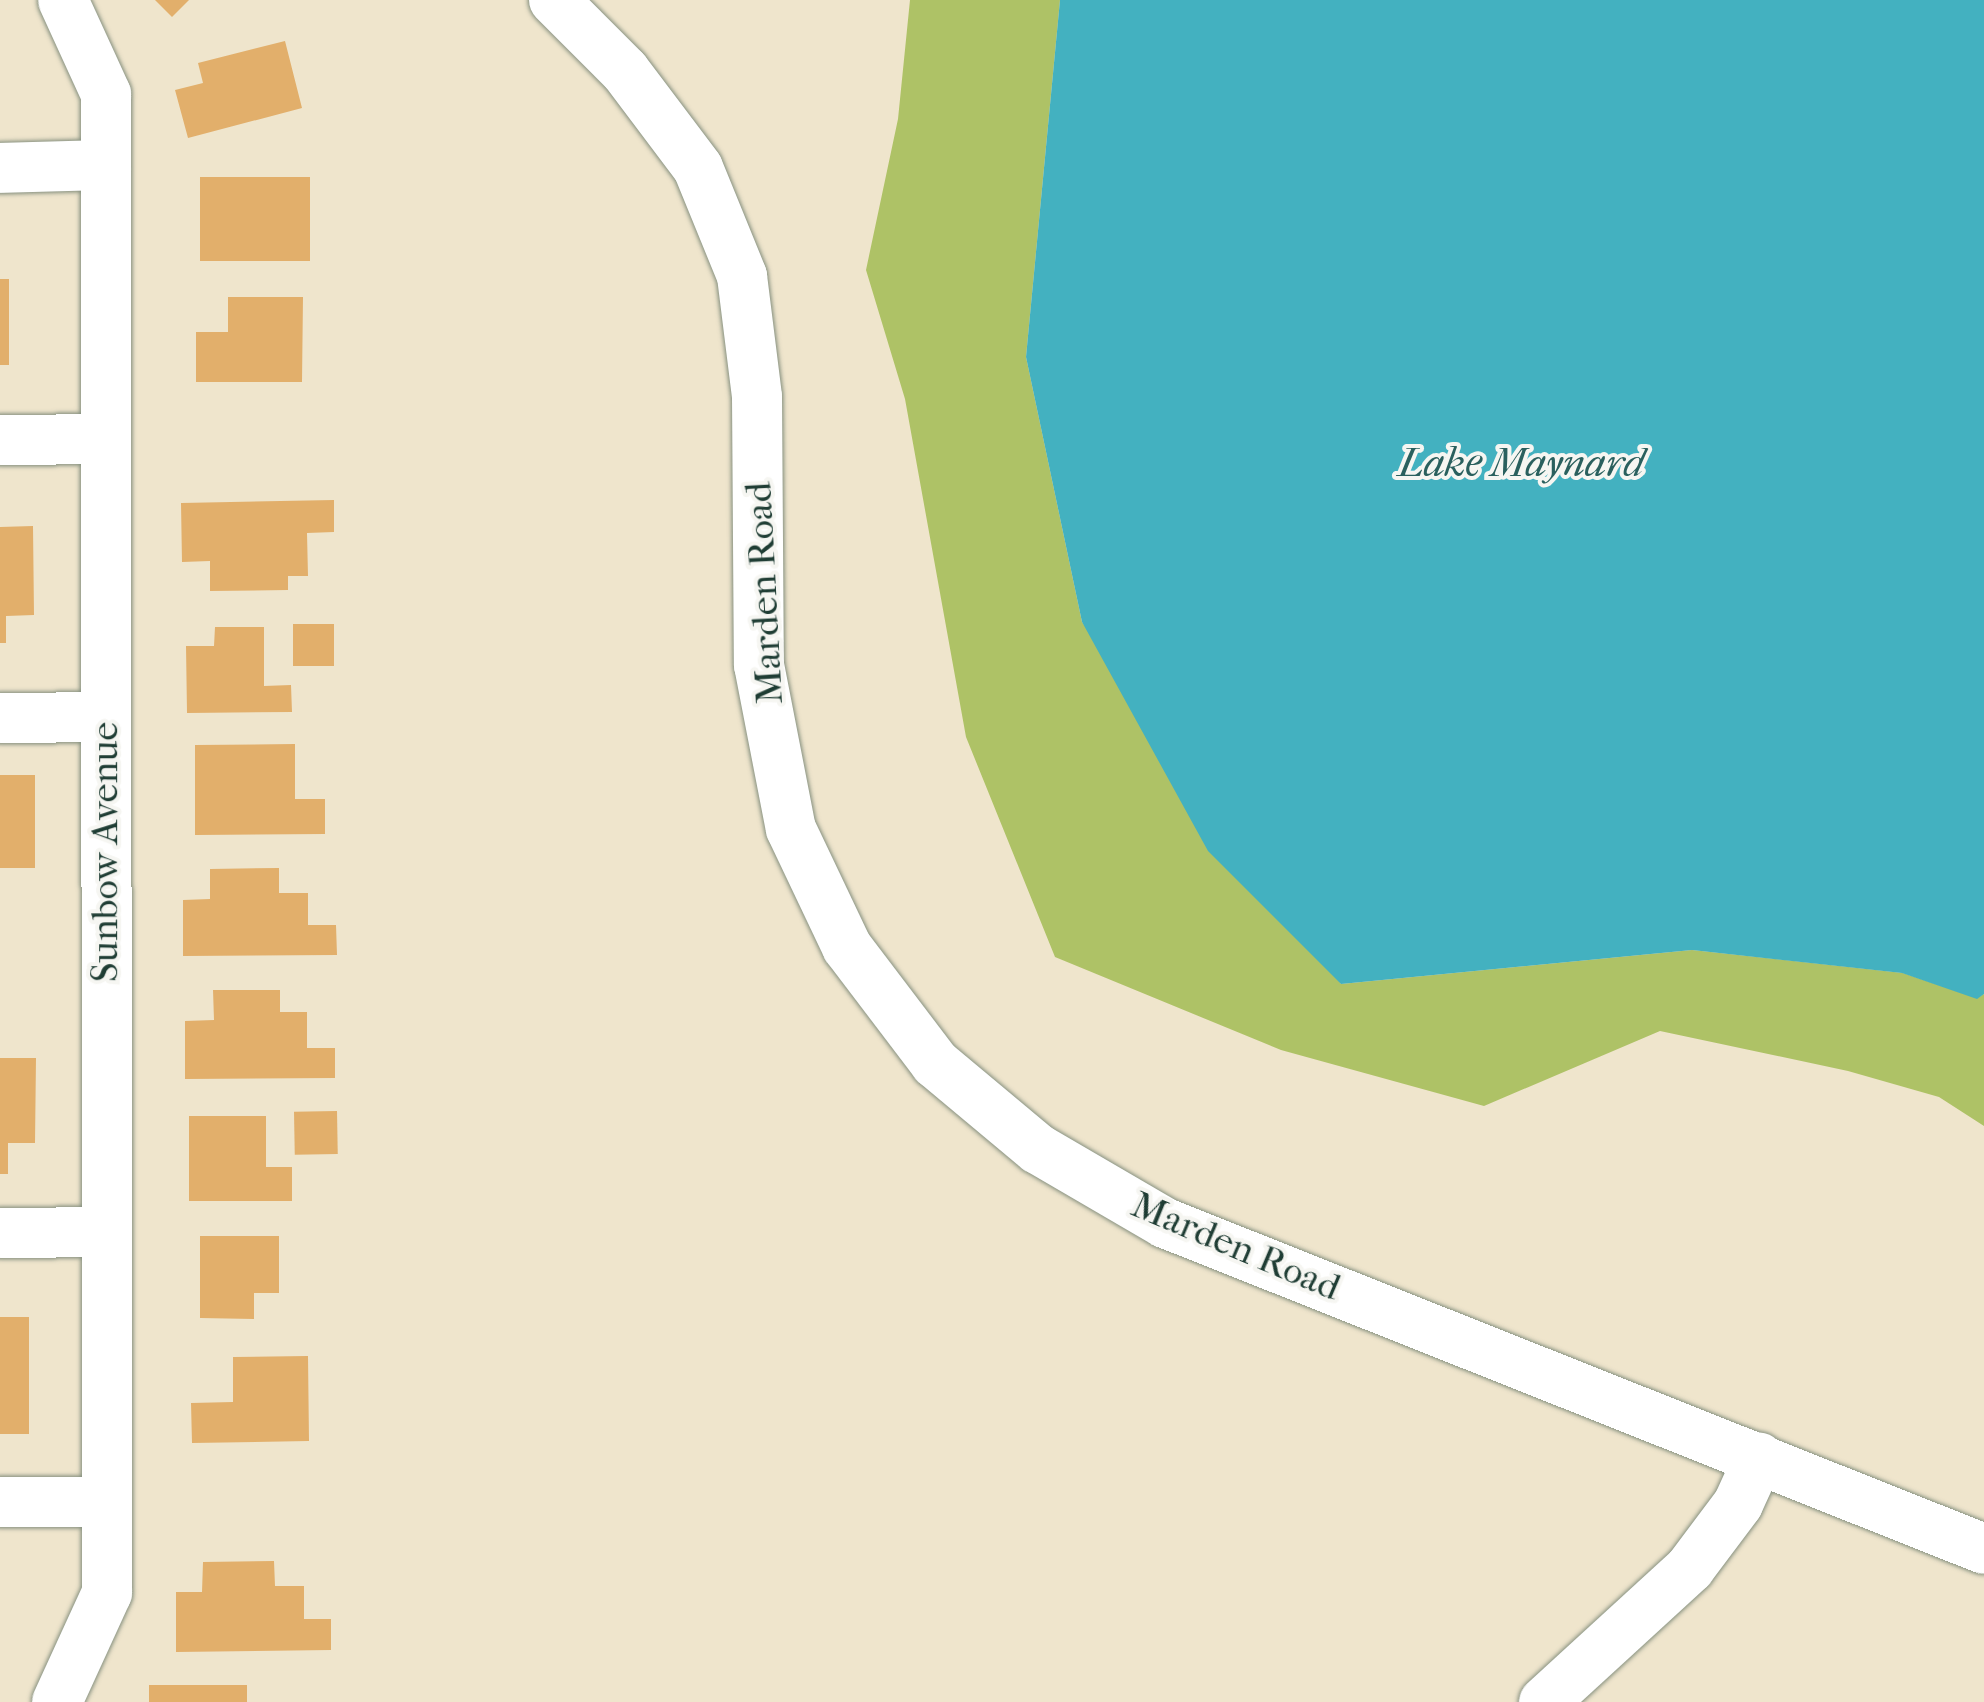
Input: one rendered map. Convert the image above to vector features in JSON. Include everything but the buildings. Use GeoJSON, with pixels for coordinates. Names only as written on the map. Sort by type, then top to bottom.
{"type":"FeatureCollection","features":[{"type":"Feature","properties":{"kind":"street","name":"Sunbow Avenue"},"geometry":{"type":"LineString","coordinates":[[58,1702],[106,1593],[106,94],[63,0]]}},
{"type":"Feature","properties":{"kind":"street","name":"Marden Road"},"geometry":{"type":"LineString","coordinates":[[554,0],[625,70],[698,168],[742,276],[757,397],[759,665],[791,829],[848,947],[935,1063],[1038,1150],[1166,1223],[1984,1548]]}},
{"type":"Feature","properties":{"kind":"street"},"geometry":{"type":"LineString","coordinates":[[0,168],[106,165]]}},
{"type":"Feature","properties":{"kind":"street"},"geometry":{"type":"LineString","coordinates":[[0,440],[106,438]]}},
{"type":"Feature","properties":{"kind":"street"},"geometry":{"type":"LineString","coordinates":[[0,718],[105,717]]}},
{"type":"Feature","properties":{"kind":"street"},"geometry":{"type":"LineString","coordinates":[[0,1233],[105,1232]]}},
{"type":"Feature","properties":{"kind":"street"},"geometry":{"type":"LineString","coordinates":[[1544,1702],[1690,1568],[1738,1504],[1758,1458]]}},
{"type":"Feature","properties":{"kind":"street"},"geometry":{"type":"LineString","coordinates":[[0,1502],[104,1502]]}},
{"type":"Feature","properties":{"kind":"green space"},"geometry":{"type":"Polygon","coordinates":[[[910,0],[1060,0],[1026,357],[1082,622],[1341,984],[1692,950],[1903,973],[1977,998],[1984,994],[1984,1126],[1939,1097],[1848,1071],[1660,1031],[1484,1106],[1281,1050],[1055,957],[966,737],[905,399],[866,270],[898,119],[910,0]]]}},
{"type":"Feature","properties":{"kind":"water","name":"Lake Maynard"},"geometry":{"type":"Polygon","coordinates":[[[1060,0],[1984,0],[1984,994],[1977,999],[1902,973],[1692,950],[1341,984],[1208,851],[1082,622],[1026,357],[1060,0]]]}}]}
